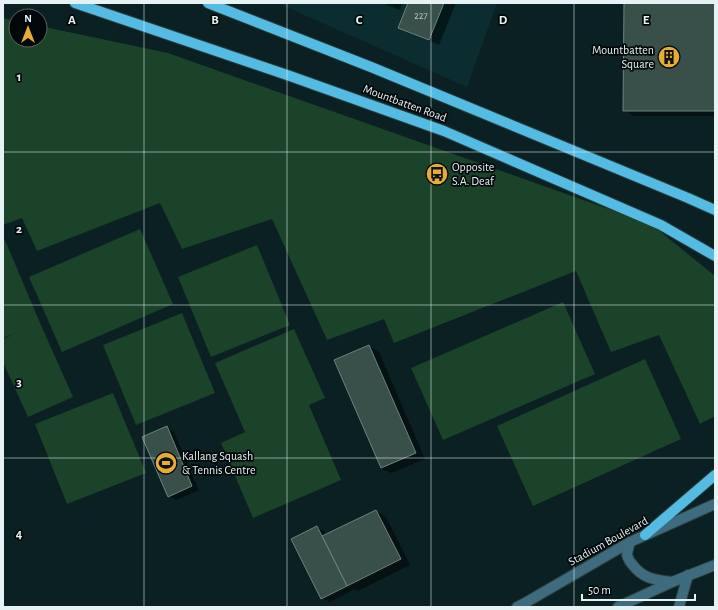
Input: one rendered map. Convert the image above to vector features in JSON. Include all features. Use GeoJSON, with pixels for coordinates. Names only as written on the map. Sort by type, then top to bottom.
{"type":"FeatureCollection","features":[{"type":"Feature","properties":{"kind":"main road","name":"Mountbatten Road"},"geometry":{"type":"LineString","coordinates":[[75,3],[290,76],[444,131],[661,225],[715,256]]}},
{"type":"Feature","properties":{"kind":"main road","name":"Mountbatten Road"},"geometry":{"type":"LineString","coordinates":[[208,3],[371,67],[715,210]]}},
{"type":"Feature","properties":{"kind":"main road"},"geometry":{"type":"LineString","coordinates":[[645,535],[715,475]]}},
{"type":"Feature","properties":{"kind":"street","name":"Stadium Boulevard"},"geometry":{"type":"LineString","coordinates":[[517,607],[630,542],[715,504]]}},
{"type":"Feature","properties":{"kind":"street"},"geometry":{"type":"LineString","coordinates":[[630,542],[627,555],[641,574],[656,580],[672,582]]}},
{"type":"Feature","properties":{"kind":"street"},"geometry":{"type":"LineString","coordinates":[[618,607],[715,564]]}},
{"type":"Feature","properties":{"kind":"street"},"geometry":{"type":"LineString","coordinates":[[679,607],[688,575]]}},
{"type":"Feature","properties":{"kind":"shaded area"},"geometry":{"type":"Polygon","coordinates":[[[277,3],[497,3],[467,87],[277,3]]]}},
{"type":"Feature","properties":{"kind":"green space"},"geometry":{"type":"Polygon","coordinates":[[[3,18],[8,19],[8,48],[48,48],[48,28],[168,53],[651,224],[715,276],[715,416],[700,424],[659,335],[611,352],[576,271],[394,343],[384,319],[327,340],[272,219],[182,249],[160,203],[37,251],[22,218],[3,225],[3,18]]]}},
{"type":"Feature","properties":{"kind":"green space"},"geometry":{"type":"Polygon","coordinates":[[[140,229],[173,304],[62,352],[29,277],[140,229]]]}},
{"type":"Feature","properties":{"kind":"green space"},"geometry":{"type":"Polygon","coordinates":[[[5,240],[73,397],[28,417],[3,362],[3,339],[16,333],[3,338],[3,241],[5,240]]]}},
{"type":"Feature","properties":{"kind":"green space"},"geometry":{"type":"Polygon","coordinates":[[[257,245],[290,325],[211,357],[178,277],[257,245]]]}},
{"type":"Feature","properties":{"kind":"green space"},"geometry":{"type":"Polygon","coordinates":[[[563,302],[595,374],[443,440],[411,368],[563,302]]]}},
{"type":"Feature","properties":{"kind":"green space"},"geometry":{"type":"Polygon","coordinates":[[[182,313],[215,393],[136,425],[103,345],[182,313]]]}},
{"type":"Feature","properties":{"kind":"green space"},"geometry":{"type":"Polygon","coordinates":[[[294,329],[325,398],[309,405],[341,480],[253,518],[221,443],[245,432],[215,363],[294,329]]]}},
{"type":"Feature","properties":{"kind":"green space"},"geometry":{"type":"Polygon","coordinates":[[[645,359],[681,439],[533,506],[497,426],[645,359]]]}},
{"type":"Feature","properties":{"kind":"green space"},"geometry":{"type":"Polygon","coordinates":[[[113,393],[146,473],[67,504],[35,424],[113,393]]]}},
{"type":"Feature","properties":{"kind":"building"},"geometry":{"type":"Polygon","coordinates":[[[408,3],[444,3],[429,40],[398,28],[408,3]]]}},
{"type":"Feature","properties":{"kind":"building","name":"Mountbatten Square"},"geometry":{"type":"Polygon","coordinates":[[[624,3],[715,3],[715,111],[623,111],[624,3]]]}},
{"type":"Feature","properties":{"kind":"building"},"geometry":{"type":"Polygon","coordinates":[[[369,345],[416,453],[381,468],[334,360],[369,345]]]}},
{"type":"Feature","properties":{"kind":"building"},"geometry":{"type":"Polygon","coordinates":[[[167,426],[192,486],[168,497],[142,437],[167,426]]]}},
{"type":"Feature","properties":{"kind":"building"},"geometry":{"type":"Polygon","coordinates":[[[376,510],[401,559],[347,586],[322,536],[376,510]]]}},
{"type":"Feature","properties":{"kind":"building"},"geometry":{"type":"Polygon","coordinates":[[[317,526],[347,586],[321,599],[291,539],[317,526]]]}},
{"type":"Feature","properties":{"kind":"place","name":"Mountbatten Square"},"geometry":{"type":"Point","coordinates":[669,57]}},
{"type":"Feature","properties":{"kind":"place","name":"Opposite S.A. Deaf"},"geometry":{"type":"Point","coordinates":[437,174]}},
{"type":"Feature","properties":{"kind":"place","name":"Kallang Squash & Tennis Centre"},"geometry":{"type":"Point","coordinates":[166,463]}}]}
